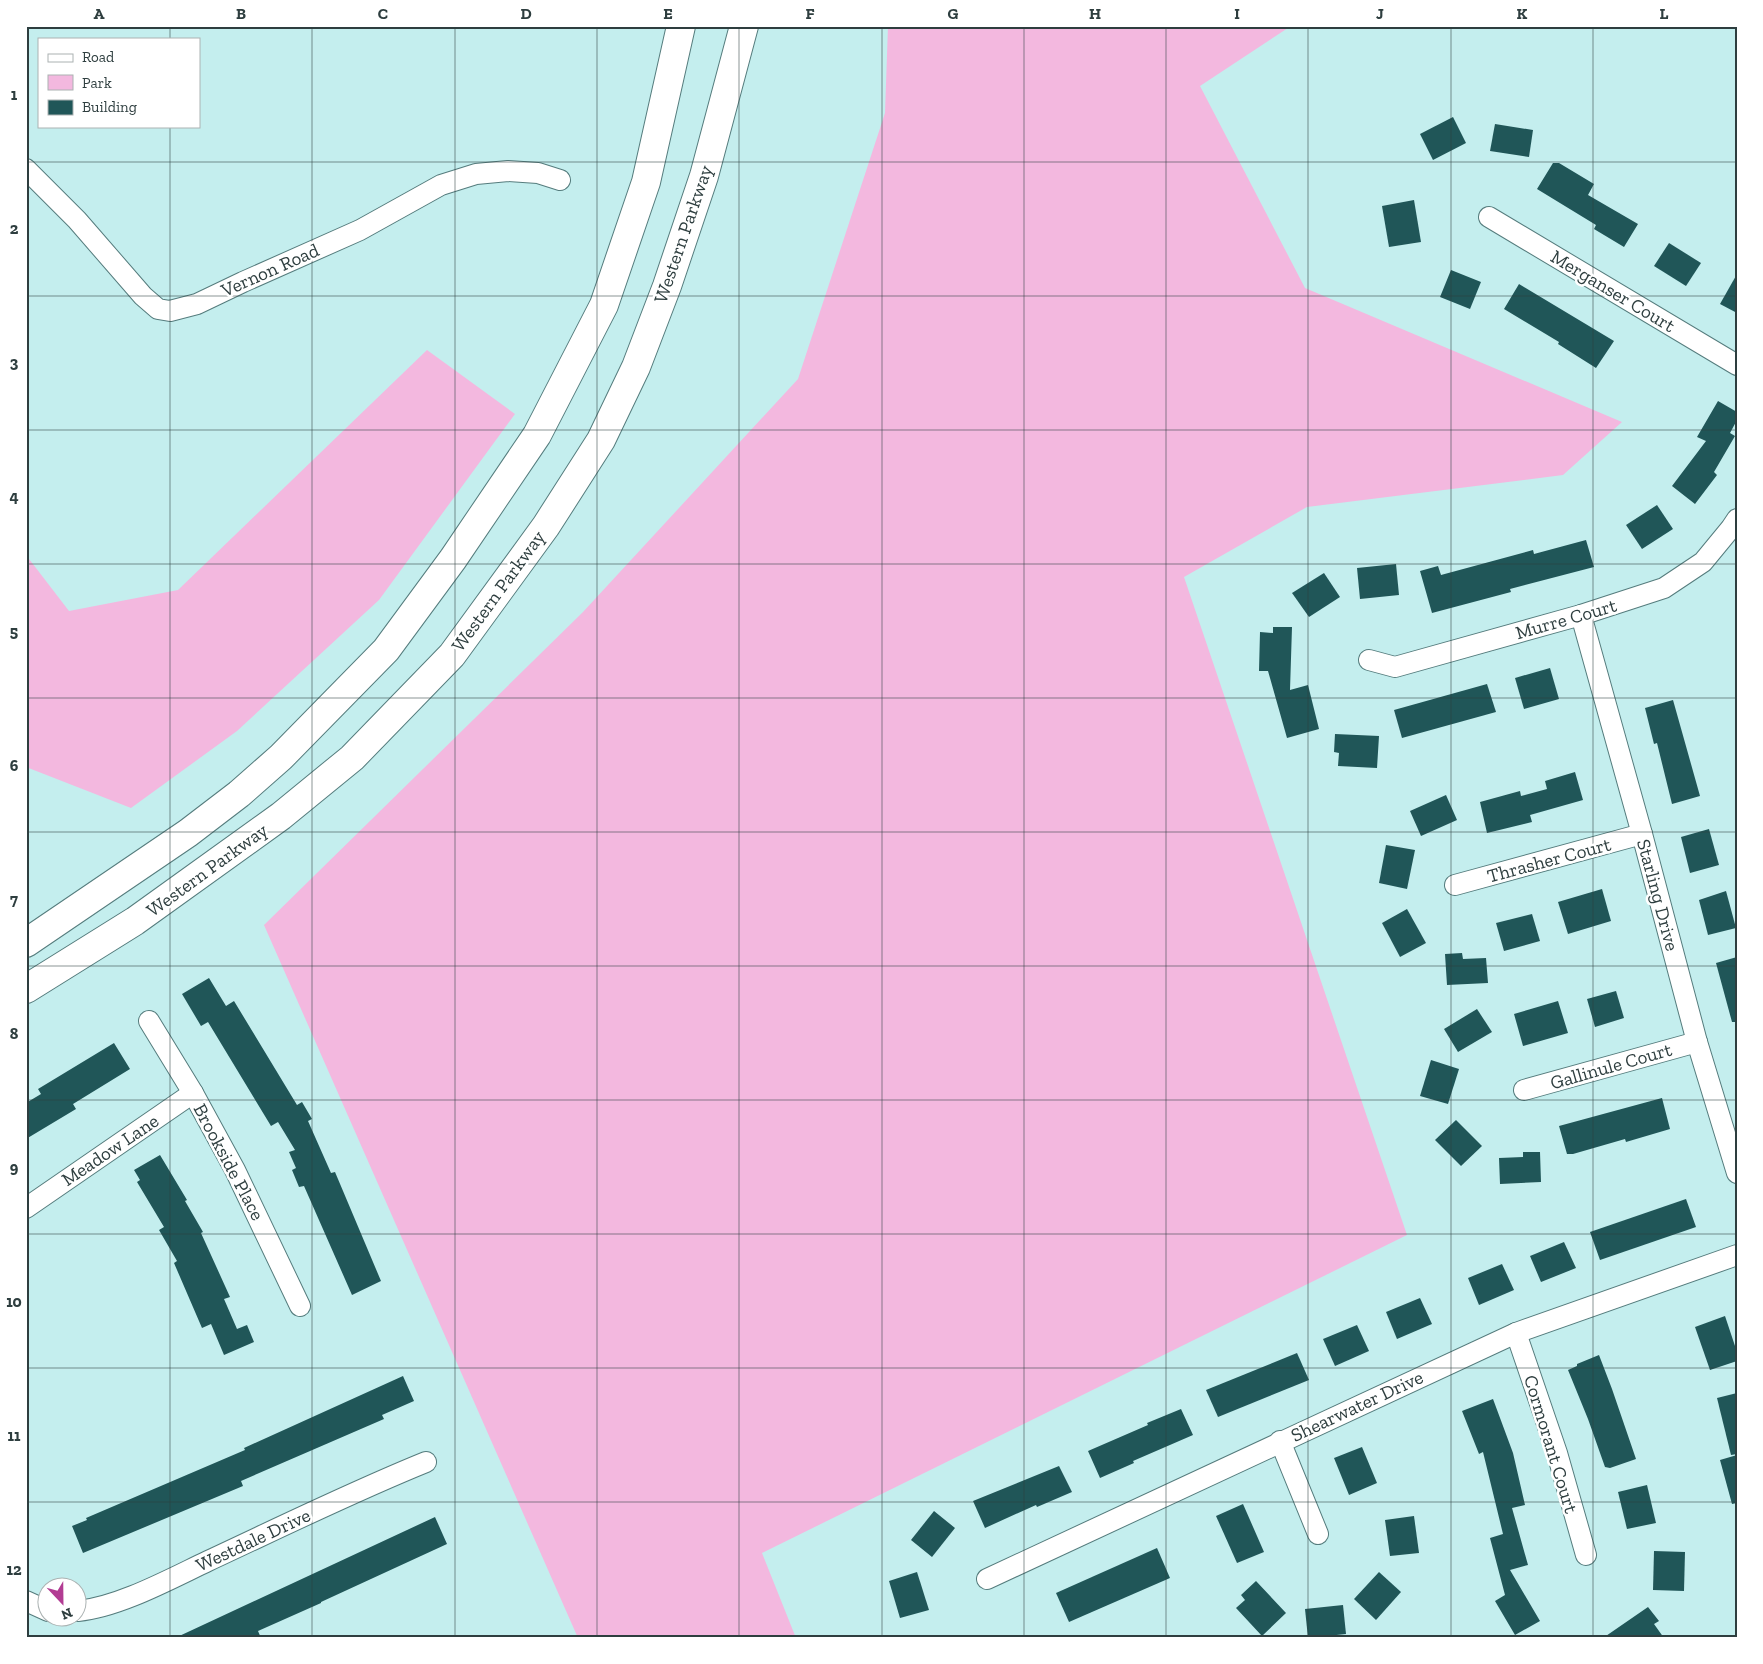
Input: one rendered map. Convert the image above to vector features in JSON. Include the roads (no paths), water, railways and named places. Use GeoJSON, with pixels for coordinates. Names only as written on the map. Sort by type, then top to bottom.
{"type":"FeatureCollection","features":[{"type":"Feature","properties":{"kind":"main road"},"geometry":{"type":"LineString","coordinates":[[26,943],[188,832],[239,794],[281,757],[386,650],[453,559],[538,435],[604,305],[646,182],[682,26]]}},
{"type":"Feature","properties":{"kind":"main road","name":"Western Parkway"},"geometry":{"type":"LineString","coordinates":[[26,989],[135,921],[281,816],[352,758],[452,655],[546,526],[601,440],[636,367],[667,286],[704,176],[744,26]]}},
{"type":"Feature","properties":{"kind":"street","name":"Vernon Road"},"geometry":{"type":"LineString","coordinates":[[26,169],[77,220],[143,296],[158,309],[170,311],[197,304],[360,230],[441,185],[476,174],[508,171],[538,173],[560,180]]}},
{"type":"Feature","properties":{"kind":"street","name":"Merganser Court"},"geometry":{"type":"LineString","coordinates":[[1489,217],[1737,365]]}},
{"type":"Feature","properties":{"kind":"street","name":"Murre Court"},"geometry":{"type":"LineString","coordinates":[[1369,660],[1394,667],[1581,615],[1664,588],[1703,562],[1732,528],[1737,519]]}},
{"type":"Feature","properties":{"kind":"street","name":"Starling Drive"},"geometry":{"type":"LineString","coordinates":[[1581,615],[1697,1042],[1737,1174]]}},
{"type":"Feature","properties":{"kind":"street","name":"Thrasher Court"},"geometry":{"type":"LineString","coordinates":[[1455,885],[1642,834]]}},
{"type":"Feature","properties":{"kind":"street","name":"Brookside Place"},"geometry":{"type":"LineString","coordinates":[[148,1021],[193,1093],[235,1170],[300,1306]]}},
{"type":"Feature","properties":{"kind":"street","name":"Gallinule Court"},"geometry":{"type":"LineString","coordinates":[[1524,1090],[1697,1042]]}},
{"type":"Feature","properties":{"kind":"street","name":"Meadow Lane"},"geometry":{"type":"LineString","coordinates":[[26,1208],[193,1093]]}},
{"type":"Feature","properties":{"kind":"street","name":"Shearwater Drive"},"geometry":{"type":"LineString","coordinates":[[987,1579],[1280,1441],[1516,1333],[1737,1255]]}},
{"type":"Feature","properties":{"kind":"street","name":"Cormorant Court"},"geometry":{"type":"LineString","coordinates":[[1516,1333],[1557,1453],[1586,1555]]}},
{"type":"Feature","properties":{"kind":"street"},"geometry":{"type":"LineString","coordinates":[[1280,1441],[1318,1534]]}},
{"type":"Feature","properties":{"kind":"street","name":"Westdale Drive"},"geometry":{"type":"LineString","coordinates":[[88,1610],[137,1594],[381,1480],[426,1462]]}},
{"type":"Feature","properties":{"kind":"street"},"geometry":{"type":"LineString","coordinates":[[26,1601],[38,1606]]}}]}
